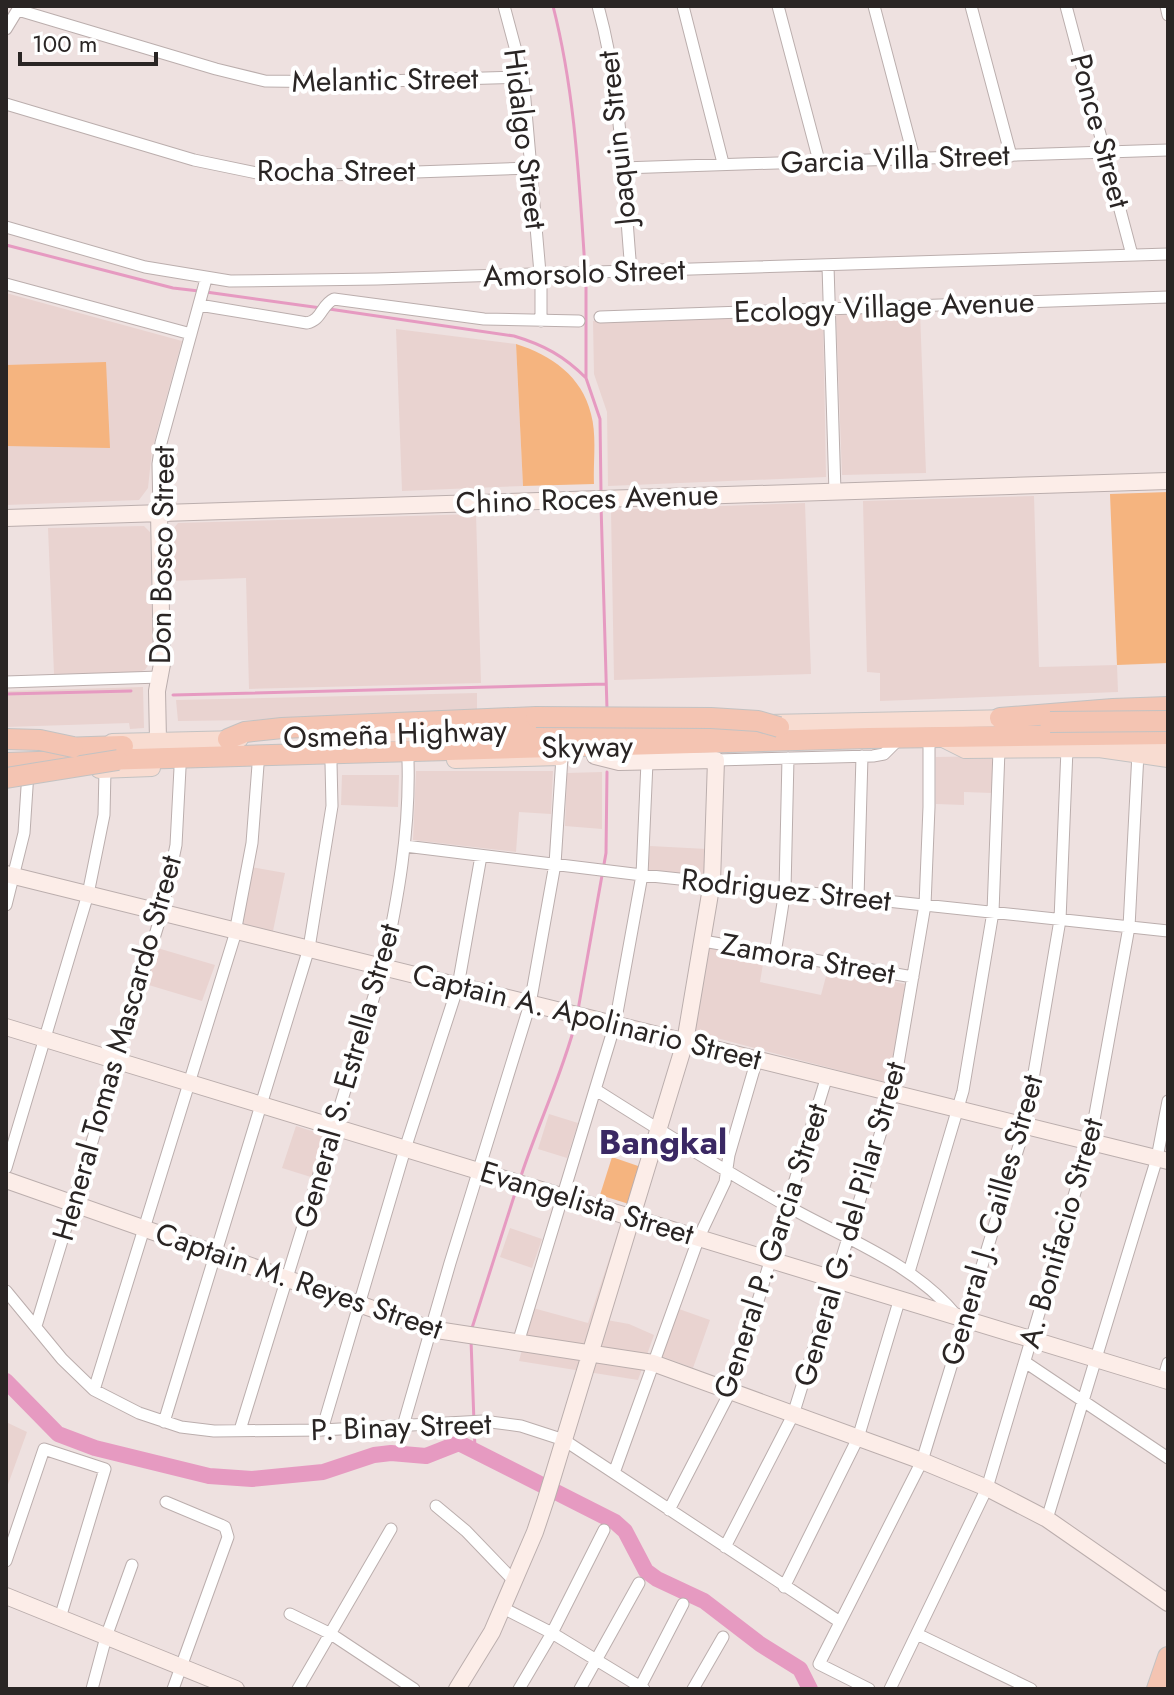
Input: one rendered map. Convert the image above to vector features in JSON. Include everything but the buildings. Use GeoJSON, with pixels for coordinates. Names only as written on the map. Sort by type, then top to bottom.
{"type":"FeatureCollection","features":[{"type":"Feature","properties":{"kind":"highway"},"geometry":{"type":"LineString","coordinates":[[228,739],[245,732],[282,728],[536,717],[758,721],[779,727]]}},
{"type":"Feature","properties":{"kind":"highway"},"geometry":{"type":"LineString","coordinates":[[1000,718],[1165,717]]}},
{"type":"Feature","properties":{"kind":"highway","name":"Skyway"},"geometry":{"type":"LineString","coordinates":[[6,744],[40,740],[73,747],[1165,717]]}},
{"type":"Feature","properties":{"kind":"highway","name":"Skyway"},"geometry":{"type":"LineString","coordinates":[[6,766],[112,765],[869,738],[1168,734]]}},
{"type":"Feature","properties":{"kind":"highway"},"geometry":{"type":"LineString","coordinates":[[6,778],[112,765]]}},
{"type":"Feature","properties":{"kind":"highway"},"geometry":{"type":"LineString","coordinates":[[1157,1689],[1168,1657]]}},
{"type":"Feature","properties":{"kind":"main road","name":"Osmeña Highway"},"geometry":{"type":"LineString","coordinates":[[6,744],[1000,718]]}},
{"type":"Feature","properties":{"kind":"main road","name":"Osmeña Highway"},"geometry":{"type":"LineString","coordinates":[[6,766],[28,770],[112,765],[180,768],[595,756],[617,750],[897,741],[1064,739],[1139,743],[1168,748]]}},
{"type":"Feature","properties":{"kind":"main road","name":"Osmeña Highway"},"geometry":{"type":"LineString","coordinates":[[937,741],[965,750],[1067,749],[1138,753],[1168,759]]}},
{"type":"Feature","properties":{"kind":"street","name":"Hidalgo Street"},"geometry":{"type":"LineString","coordinates":[[504,6],[523,77],[541,321]]}},
{"type":"Feature","properties":{"kind":"street","name":"Joaquin Street"},"geometry":{"type":"LineString","coordinates":[[598,6],[612,63],[631,271]]}},
{"type":"Feature","properties":{"kind":"street"},"geometry":{"type":"LineString","coordinates":[[683,6],[723,163]]}},
{"type":"Feature","properties":{"kind":"street"},"geometry":{"type":"LineString","coordinates":[[778,6],[819,161]]}},
{"type":"Feature","properties":{"kind":"street"},"geometry":{"type":"LineString","coordinates":[[874,6],[914,158]]}},
{"type":"Feature","properties":{"kind":"street"},"geometry":{"type":"LineString","coordinates":[[971,6],[1011,156]]}},
{"type":"Feature","properties":{"kind":"street","name":"Ponce Street"},"geometry":{"type":"LineString","coordinates":[[1066,6],[1132,255]]}},
{"type":"Feature","properties":{"kind":"street"},"geometry":{"type":"LineString","coordinates":[[1166,6],[1168,15]]}},
{"type":"Feature","properties":{"kind":"street","name":"Melantic Street"},"geometry":{"type":"LineString","coordinates":[[19,8],[216,69],[265,81],[523,77]]}},
{"type":"Feature","properties":{"kind":"street"},"geometry":{"type":"LineString","coordinates":[[6,29],[19,8]]}},
{"type":"Feature","properties":{"kind":"street","name":"Rocha Street"},"geometry":{"type":"LineString","coordinates":[[6,104],[194,160],[257,173],[300,176],[532,168]]}},
{"type":"Feature","properties":{"kind":"street","name":"Garcia Villa Street"},"geometry":{"type":"LineString","coordinates":[[622,168],[1168,150]]}},
{"type":"Feature","properties":{"kind":"street","name":"Amorsolo Street"},"geometry":{"type":"LineString","coordinates":[[6,227],[145,267],[203,292],[377,279],[540,278],[586,272],[1168,254]]}},
{"type":"Feature","properties":{"kind":"street"},"geometry":{"type":"LineString","coordinates":[[828,266],[835,492]]}},
{"type":"Feature","properties":{"kind":"street"},"geometry":{"type":"LineString","coordinates":[[6,284],[191,334]]}},
{"type":"Feature","properties":{"kind":"street"},"geometry":{"type":"LineString","coordinates":[[203,292],[307,323],[319,318],[327,303],[334,299],[439,315],[579,321]]}},
{"type":"Feature","properties":{"kind":"street","name":"Don Bosco Street"},"geometry":{"type":"LineString","coordinates":[[158,740],[157,691],[162,664],[158,464],[161,443],[203,292]]}},
{"type":"Feature","properties":{"kind":"street","name":"Ecology Village Avenue"},"geometry":{"type":"LineString","coordinates":[[600,317],[1168,297]]}},
{"type":"Feature","properties":{"kind":"street","name":"Chino Roces Avenue"},"geometry":{"type":"LineString","coordinates":[[6,518],[1168,481]]}},
{"type":"Feature","properties":{"kind":"street"},"geometry":{"type":"LineString","coordinates":[[124,514],[148,524],[159,548]]}},
{"type":"Feature","properties":{"kind":"street"},"geometry":{"type":"LineString","coordinates":[[6,682],[160,677]]}},
{"type":"Feature","properties":{"kind":"street","name":"Osmeña Highway"},"geometry":{"type":"LineString","coordinates":[[595,756],[613,762],[647,762],[862,756],[884,754],[897,741]]}},
{"type":"Feature","properties":{"kind":"street","name":"General G. del Pilar Street"},"geometry":{"type":"LineString","coordinates":[[725,1547],[793,1415],[893,1093],[925,905],[929,807],[937,741]]}},
{"type":"Feature","properties":{"kind":"street","name":"General J. Cailles Street"},"geometry":{"type":"LineString","coordinates":[[869,1689],[819,1664],[922,1461],[961,1317],[1025,1126],[1060,920],[1067,749]]}},
{"type":"Feature","properties":{"kind":"street"},"geometry":{"type":"LineString","coordinates":[[909,1272],[958,1110],[993,912],[999,750]]}},
{"type":"Feature","properties":{"kind":"street","name":"A. Bonifacio Street"},"geometry":{"type":"LineString","coordinates":[[890,1689],[987,1488],[1090,1142],[1129,927],[1138,753]]}},
{"type":"Feature","properties":{"kind":"street"},"geometry":{"type":"LineString","coordinates":[[858,898],[862,756]]}},
{"type":"Feature","properties":{"kind":"street"},"geometry":{"type":"LineString","coordinates":[[403,1426],[530,1004],[555,864],[562,757]]}},
{"type":"Feature","properties":{"kind":"street"},"geometry":{"type":"LineString","coordinates":[[775,954],[785,890],[788,758]]}},
{"type":"Feature","properties":{"kind":"street"},"geometry":{"type":"LineString","coordinates":[[457,1689],[492,1632],[515,1582],[547,1495],[685,1042],[712,882],[716,760]]}},
{"type":"Feature","properties":{"kind":"street","name":"General S. Estrella Street"},"geometry":{"type":"LineString","coordinates":[[240,1430],[383,967],[405,846],[408,761]]}},
{"type":"Feature","properties":{"kind":"street"},"geometry":{"type":"LineString","coordinates":[[518,1343],[615,1024],[642,875],[647,762]]}},
{"type":"Feature","properties":{"kind":"street"},"geometry":{"type":"LineString","coordinates":[[164,1422],[309,948],[332,806],[331,763]]}},
{"type":"Feature","properties":{"kind":"street"},"geometry":{"type":"LineString","coordinates":[[6,1168],[88,894],[112,765]]}},
{"type":"Feature","properties":{"kind":"street"},"geometry":{"type":"LineString","coordinates":[[94,1390],[236,930],[254,829],[258,765]]}},
{"type":"Feature","properties":{"kind":"street","name":"Heneral Tomas Mascardo Street"},"geometry":{"type":"LineString","coordinates":[[36,1326],[162,912],[176,845],[180,768]]}},
{"type":"Feature","properties":{"kind":"street"},"geometry":{"type":"LineString","coordinates":[[6,905],[10,875],[24,833],[28,770]]}},
{"type":"Feature","properties":{"kind":"street","name":"Rodriguez Street"},"geometry":{"type":"LineString","coordinates":[[405,846],[642,875],[1168,931]]}},
{"type":"Feature","properties":{"kind":"street"},"geometry":{"type":"LineString","coordinates":[[322,1430],[405,1149],[458,986],[481,856]]}},
{"type":"Feature","properties":{"kind":"street","name":"Captain A. Apolinario Street"},"geometry":{"type":"LineString","coordinates":[[10,875],[1162,1160]]}},
{"type":"Feature","properties":{"kind":"street","name":"Zamora Street"},"geometry":{"type":"LineString","coordinates":[[703,941],[913,977]]}},
{"type":"Feature","properties":{"kind":"street","name":"Evangelista Street"},"geometry":{"type":"LineString","coordinates":[[6,1027],[1097,1360],[1166,1375]]}},
{"type":"Feature","properties":{"kind":"street"},"geometry":{"type":"LineString","coordinates":[[614,1473],[699,1237],[725,1182],[757,1059]]}},
{"type":"Feature","properties":{"kind":"street","name":"General P. Garcia Street"},"geometry":{"type":"LineString","coordinates":[[669,1510],[730,1392],[827,1076]]}},
{"type":"Feature","properties":{"kind":"street"},"geometry":{"type":"LineString","coordinates":[[596,1090],[726,1170],[909,1272],[938,1293],[961,1317]]}},
{"type":"Feature","properties":{"kind":"street"},"geometry":{"type":"LineString","coordinates":[[1047,1519],[1162,1160],[1168,1101]]}},
{"type":"Feature","properties":{"kind":"street","name":"Captain M. Reyes Street"},"geometry":{"type":"LineString","coordinates":[[6,1180],[430,1329],[653,1363],[922,1461],[987,1488],[1047,1519],[1168,1603]]}},
{"type":"Feature","properties":{"kind":"street","name":"P. Binay Street"},"geometry":{"type":"LineString","coordinates":[[6,1291],[70,1368],[94,1390],[119,1405],[164,1422],[194,1429],[322,1430],[483,1421],[521,1426],[564,1440],[840,1622]]}},
{"type":"Feature","properties":{"kind":"street"},"geometry":{"type":"LineString","coordinates":[[784,1587],[858,1438],[900,1298]]}},
{"type":"Feature","properties":{"kind":"street"},"geometry":{"type":"LineString","coordinates":[[1025,1362],[1168,1458]]}},
{"type":"Feature","properties":{"kind":"street"},"geometry":{"type":"LineString","coordinates":[[6,1561],[44,1449],[105,1469],[60,1618]]}},
{"type":"Feature","properties":{"kind":"street"},"geometry":{"type":"LineString","coordinates":[[166,1502],[225,1527],[228,1537],[173,1689]]}},
{"type":"Feature","properties":{"kind":"street"},"geometry":{"type":"LineString","coordinates":[[436,1506],[466,1531],[515,1582]]}},
{"type":"Feature","properties":{"kind":"street"},"geometry":{"type":"LineString","coordinates":[[298,1689],[391,1529]]}},
{"type":"Feature","properties":{"kind":"street"},"geometry":{"type":"LineString","coordinates":[[519,1689],[552,1633],[604,1530]]}},
{"type":"Feature","properties":{"kind":"street"},"geometry":{"type":"LineString","coordinates":[[92,1689],[106,1637],[132,1565]]}},
{"type":"Feature","properties":{"kind":"street"},"geometry":{"type":"LineString","coordinates":[[580,1689],[639,1583]]}},
{"type":"Feature","properties":{"kind":"street"},"geometry":{"type":"LineString","coordinates":[[6,1596],[236,1689]]}},
{"type":"Feature","properties":{"kind":"street"},"geometry":{"type":"LineString","coordinates":[[503,1608],[597,1659],[641,1688],[683,1604]]}},
{"type":"Feature","properties":{"kind":"street"},"geometry":{"type":"LineString","coordinates":[[290,1614],[331,1634],[414,1689]]}},
{"type":"Feature","properties":{"kind":"street"},"geometry":{"type":"LineString","coordinates":[[917,1634],[1031,1689]]}},
{"type":"Feature","properties":{"kind":"street"},"geometry":{"type":"LineString","coordinates":[[693,1689],[723,1637]]}},
{"type":"Feature","properties":{"kind":"shaded area"},"geometry":{"type":"Polygon","coordinates":[[[6,293],[182,341],[152,450],[148,488],[139,500],[6,505],[6,293]]]}},
{"type":"Feature","properties":{"kind":"shaded area"},"geometry":{"type":"Polygon","coordinates":[[[920,312],[926,473],[842,475],[836,314],[920,312]]]}},
{"type":"Feature","properties":{"kind":"shaded area"},"geometry":{"type":"Polygon","coordinates":[[[823,314],[826,477],[608,486],[607,412],[594,374],[593,321],[823,314]]]}},
{"type":"Feature","properties":{"kind":"shaded area"},"geometry":{"type":"Polygon","coordinates":[[[396,329],[516,344],[523,486],[402,491],[396,329]]]}},
{"type":"Feature","properties":{"kind":"shaded area"},"geometry":{"type":"Polygon","coordinates":[[[516,344],[541,354],[563,369],[573,378],[587,401],[593,422],[594,484],[523,486],[516,344]]]}},
{"type":"Feature","properties":{"kind":"shaded area"},"geometry":{"type":"Polygon","coordinates":[[[106,362],[110,448],[6,446],[6,365],[106,362]]]}},
{"type":"Feature","properties":{"kind":"shaded area"},"geometry":{"type":"Polygon","coordinates":[[[1168,492],[1168,663],[1117,665],[1110,494],[1168,492]]]}},
{"type":"Feature","properties":{"kind":"shaded area"},"geometry":{"type":"Polygon","coordinates":[[[1034,496],[1039,667],[1117,665],[1118,692],[880,701],[880,673],[867,672],[863,501],[1034,496]]]}},
{"type":"Feature","properties":{"kind":"shaded area"},"geometry":{"type":"Polygon","coordinates":[[[805,503],[811,674],[614,680],[611,510],[805,503]]]}},
{"type":"Feature","properties":{"kind":"shaded area"},"geometry":{"type":"Polygon","coordinates":[[[476,514],[481,683],[249,689],[246,578],[170,581],[170,533],[178,523],[476,514]]]}},
{"type":"Feature","properties":{"kind":"shaded area"},"geometry":{"type":"Polygon","coordinates":[[[144,526],[150,532],[153,658],[145,670],[138,672],[54,674],[48,528],[144,526]]]}},
{"type":"Feature","properties":{"kind":"shaded area"},"geometry":{"type":"Polygon","coordinates":[[[143,687],[144,728],[130,729],[129,723],[6,727],[6,691],[143,687]]]}},
{"type":"Feature","properties":{"kind":"shaded area"},"geometry":{"type":"Polygon","coordinates":[[[477,693],[477,714],[255,720],[178,721],[176,700],[477,693]]]}},
{"type":"Feature","properties":{"kind":"shaded area"},"geometry":{"type":"Polygon","coordinates":[[[992,756],[992,793],[964,792],[964,805],[936,804],[936,757],[992,756]]]}},
{"type":"Feature","properties":{"kind":"shaded area"},"geometry":{"type":"Polygon","coordinates":[[[416,771],[553,771],[551,814],[519,812],[516,852],[413,840],[416,771]]]}},
{"type":"Feature","properties":{"kind":"shaded area"},"geometry":{"type":"Polygon","coordinates":[[[602,772],[602,829],[565,826],[567,773],[602,772]]]}},
{"type":"Feature","properties":{"kind":"shaded area"},"geometry":{"type":"Polygon","coordinates":[[[342,775],[399,775],[398,807],[341,805],[342,775]]]}},
{"type":"Feature","properties":{"kind":"shaded area"},"geometry":{"type":"Polygon","coordinates":[[[650,846],[707,849],[705,877],[648,873],[650,846]]]}},
{"type":"Feature","properties":{"kind":"shaded area"},"geometry":{"type":"Polygon","coordinates":[[[251,867],[285,873],[273,931],[241,924],[251,867]]]}},
{"type":"Feature","properties":{"kind":"shaded area"},"geometry":{"type":"Polygon","coordinates":[[[154,947],[215,965],[202,1001],[142,983],[154,947]]]}},
{"type":"Feature","properties":{"kind":"shaded area"},"geometry":{"type":"Polygon","coordinates":[[[709,947],[764,958],[760,982],[821,995],[828,969],[905,984],[891,1076],[883,1082],[694,1032],[709,947]]]}},
{"type":"Feature","properties":{"kind":"shaded area"},"geometry":{"type":"Polygon","coordinates":[[[549,1114],[578,1123],[567,1158],[538,1149],[549,1114]]]}},
{"type":"Feature","properties":{"kind":"shaded area"},"geometry":{"type":"Polygon","coordinates":[[[296,1126],[327,1136],[314,1178],[282,1168],[296,1126]]]}},
{"type":"Feature","properties":{"kind":"shaded area"},"geometry":{"type":"Polygon","coordinates":[[[612,1157],[641,1167],[629,1204],[600,1195],[612,1157]]]}},
{"type":"Feature","properties":{"kind":"shaded area"},"geometry":{"type":"Polygon","coordinates":[[[621,1223],[636,1228],[607,1320],[629,1324],[654,1335],[638,1380],[519,1361],[533,1308],[588,1323],[621,1223]]]}},
{"type":"Feature","properties":{"kind":"shaded area"},"geometry":{"type":"Polygon","coordinates":[[[510,1228],[542,1239],[532,1268],[500,1257],[510,1228]]]}},
{"type":"Feature","properties":{"kind":"shaded area"},"geometry":{"type":"Polygon","coordinates":[[[679,1309],[710,1320],[693,1368],[661,1356],[679,1309]]]}},
{"type":"Feature","properties":{"kind":"shaded area"},"geometry":{"type":"Polygon","coordinates":[[[6,1422],[27,1432],[6,1490],[6,1422]]]}},
{"type":"Feature","properties":{"kind":"waterway"},"geometry":{"type":"LineString","coordinates":[[553,6],[571,103],[585,268]]}},
{"type":"Feature","properties":{"kind":"waterway"},"geometry":{"type":"LineString","coordinates":[[6,245],[173,288],[199,291]]}},
{"type":"Feature","properties":{"kind":"waterway"},"geometry":{"type":"LineString","coordinates":[[586,275],[586,378],[600,419],[601,493]]}},
{"type":"Feature","properties":{"kind":"waterway"},"geometry":{"type":"LineString","coordinates":[[206,292],[321,308]]}},
{"type":"Feature","properties":{"kind":"waterway"},"geometry":{"type":"LineString","coordinates":[[329,309],[514,336],[553,352],[586,378]]}},
{"type":"Feature","properties":{"kind":"waterway"},"geometry":{"type":"LineString","coordinates":[[601,505],[607,709]]}},
{"type":"Feature","properties":{"kind":"waterway"},"geometry":{"type":"LineString","coordinates":[[173,695],[605,684]]}},
{"type":"Feature","properties":{"kind":"waterway"},"geometry":{"type":"LineString","coordinates":[[6,694],[131,691]]}},
{"type":"Feature","properties":{"kind":"waterway"},"geometry":{"type":"LineString","coordinates":[[578,1010],[606,853],[607,772]]}},
{"type":"Feature","properties":{"kind":"waterway"},"geometry":{"type":"LineString","coordinates":[[521,1176],[576,1021]]}},
{"type":"Feature","properties":{"kind":"waterway"},"geometry":{"type":"LineString","coordinates":[[472,1328],[517,1187]]}},
{"type":"Feature","properties":{"kind":"waterway"},"geometry":{"type":"LineString","coordinates":[[471,1340],[475,1450]]}},
{"type":"Feature","properties":{"kind":"waterway"},"geometry":{"type":"LineString","coordinates":[[6,1381],[58,1434],[95,1448],[209,1476],[252,1479],[323,1472],[374,1455],[426,1456],[459,1443],[615,1522],[625,1531],[646,1571],[704,1601],[760,1644],[800,1669],[810,1689]]}},
{"type":"Feature","properties":{"kind":"district","name":"Bangkal"},"geometry":{"type":"Point","coordinates":[663,1142]}}]}
